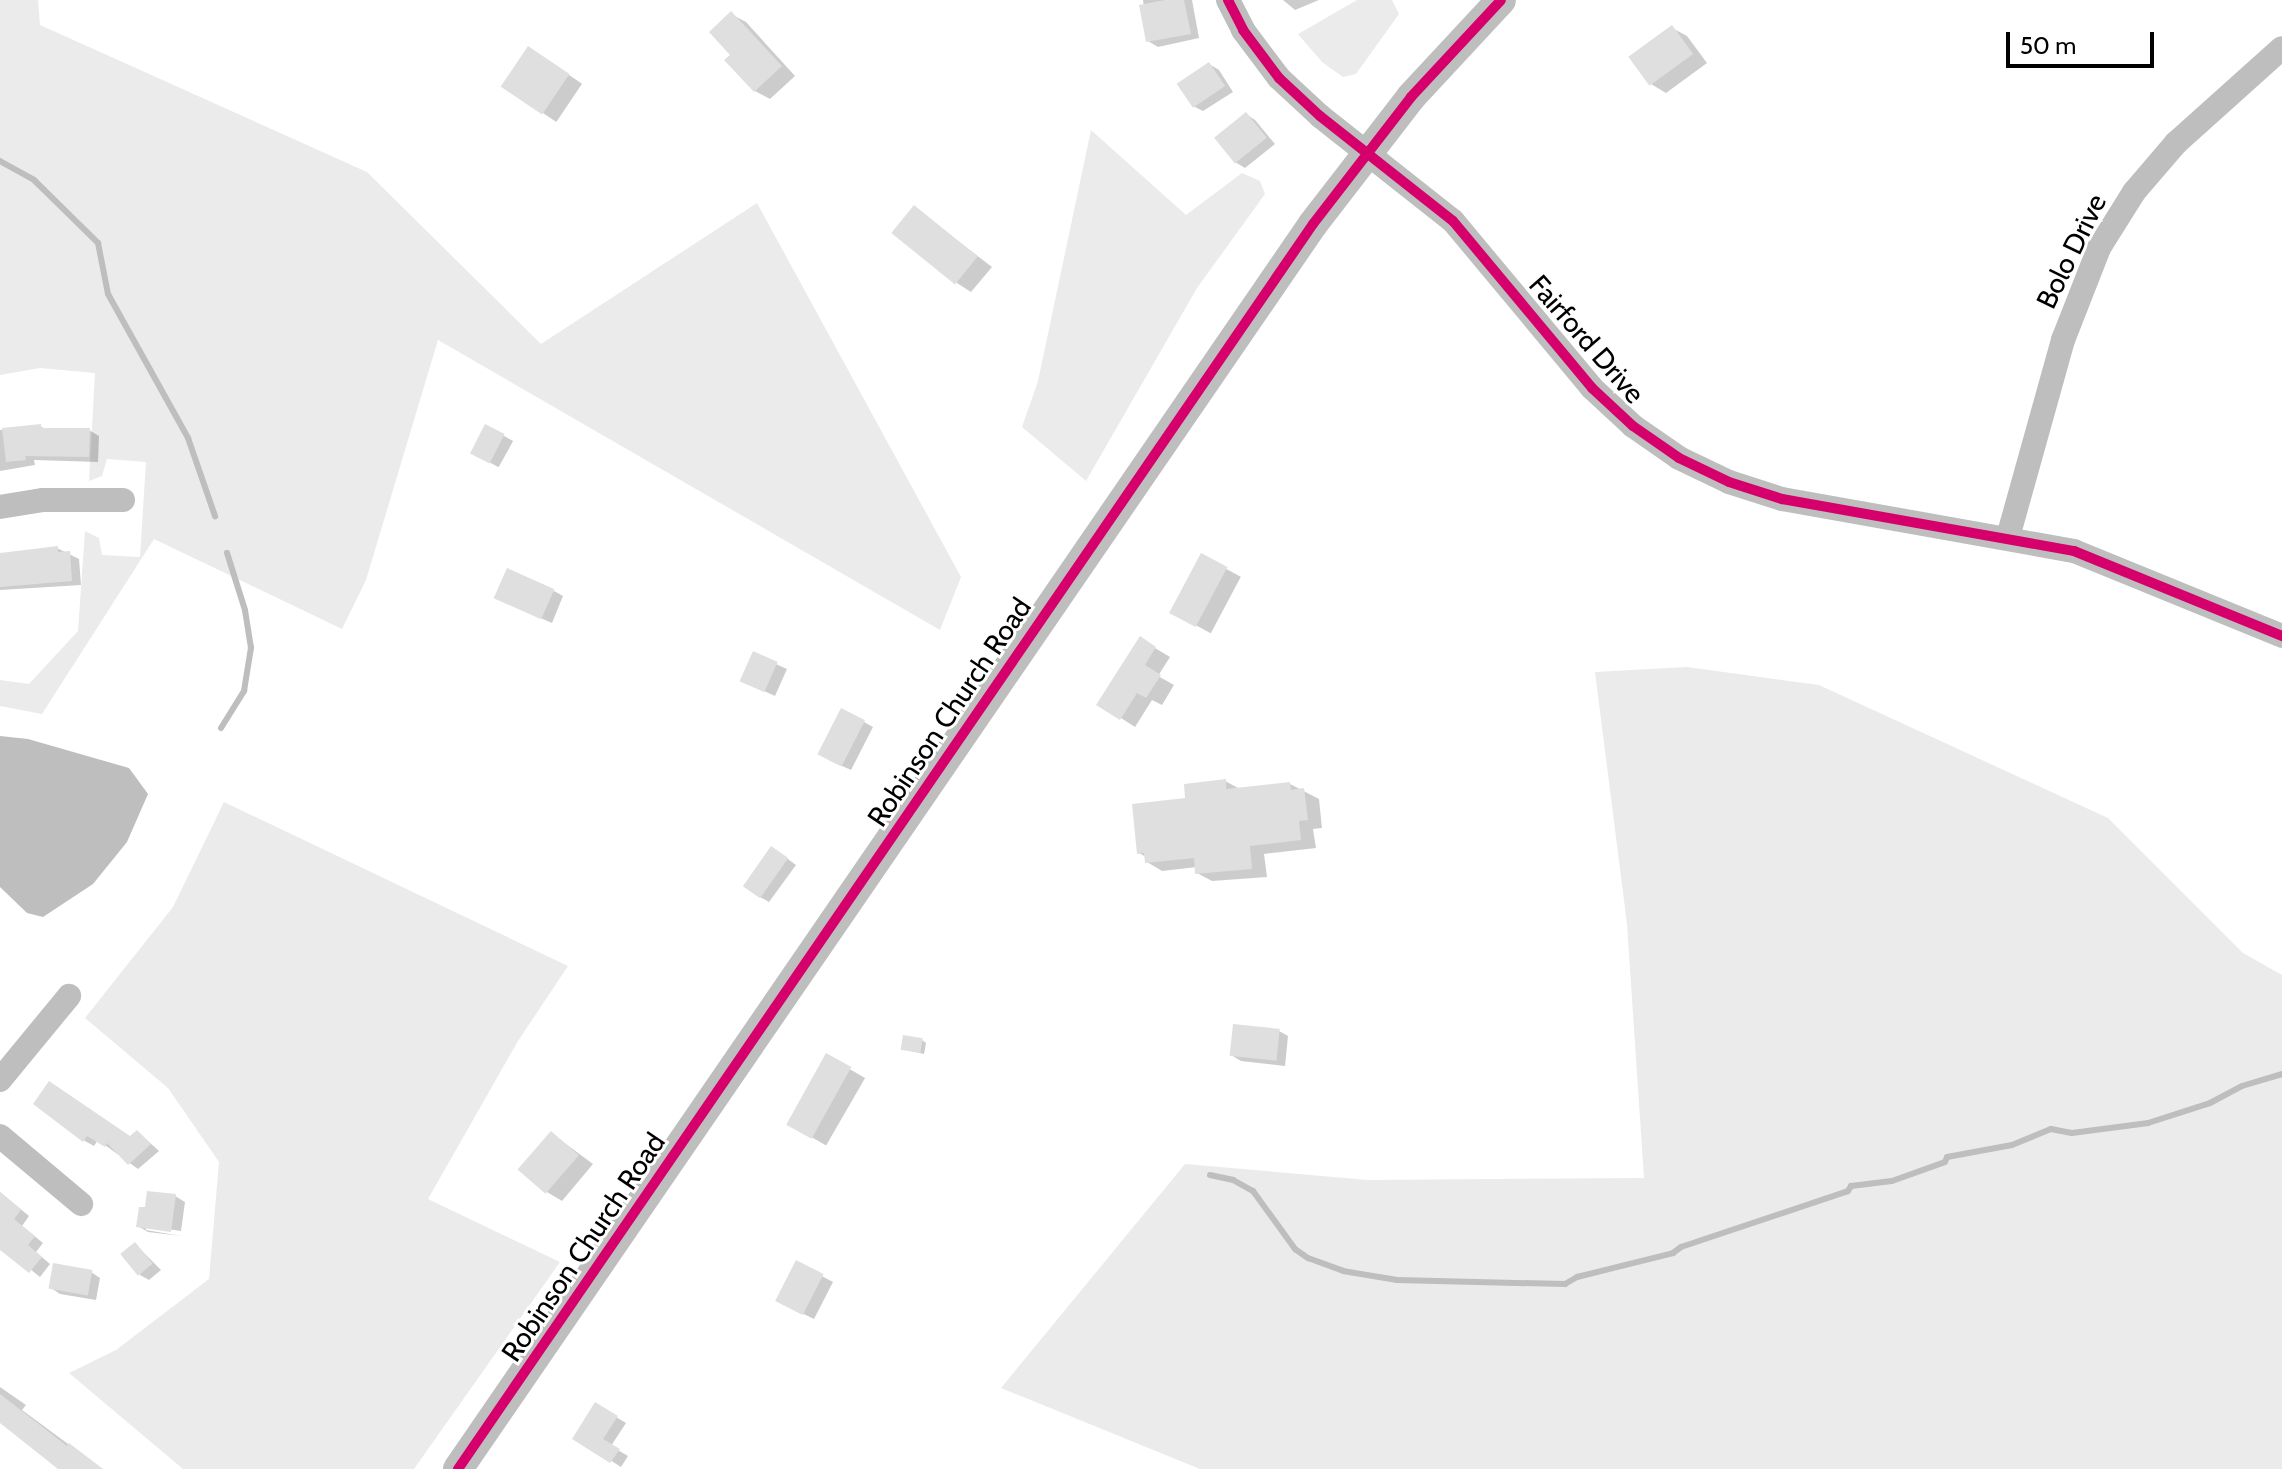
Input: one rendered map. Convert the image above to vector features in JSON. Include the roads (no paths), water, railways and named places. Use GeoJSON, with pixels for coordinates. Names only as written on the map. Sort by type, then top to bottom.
{"type":"FeatureCollection","features":[{"type":"Feature","properties":{"kind":"street","name":"Fairford Drive"},"geometry":{"type":"LineString","coordinates":[[1228,0],[1243,30],[1279,78],[1467,234],[1592,388],[1633,426],[1679,458],[1729,482],[1782,499],[2008,537],[2101,559],[2282,636]]}},
{"type":"Feature","properties":{"kind":"street","name":"Robinson Church Road"},"geometry":{"type":"LineString","coordinates":[[458,1469],[1313,224],[1411,97],[1501,0]]}},
{"type":"Feature","properties":{"kind":"street","name":"Bolo Drive"},"geometry":{"type":"LineString","coordinates":[[2008,537],[2072,308],[2099,248],[2134,192],[2176,143],[2282,48]]}},
{"type":"Feature","properties":{"kind":"street"},"geometry":{"type":"LineString","coordinates":[[0,507],[43,500],[123,500]]}},
{"type":"Feature","properties":{"kind":"street"},"geometry":{"type":"LineString","coordinates":[[0,1080],[69,996]]}},
{"type":"Feature","properties":{"kind":"street"},"geometry":{"type":"LineString","coordinates":[[0,1136],[81,1204]]}},
{"type":"Feature","properties":{"kind":"waterway"},"geometry":{"type":"LineString","coordinates":[[0,161],[34,180],[98,243],[108,294],[188,438],[215,516]]}},
{"type":"Feature","properties":{"kind":"waterway"},"geometry":{"type":"LineString","coordinates":[[221,728],[244,691],[251,648],[245,610],[227,553]]}},
{"type":"Feature","properties":{"kind":"waterway"},"geometry":{"type":"LineString","coordinates":[[1210,1175],[1233,1180],[1253,1191],[1295,1249],[1308,1258],[1343,1271],[1397,1280],[1565,1284],[1577,1277],[1673,1253],[1681,1247],[1848,1191],[1851,1186],[1892,1181],[1945,1162],[1947,1157],[2012,1145],[2051,1129],[2072,1133],[2148,1123],[2210,1103],[2242,1086],[2282,1074]]}}]}
